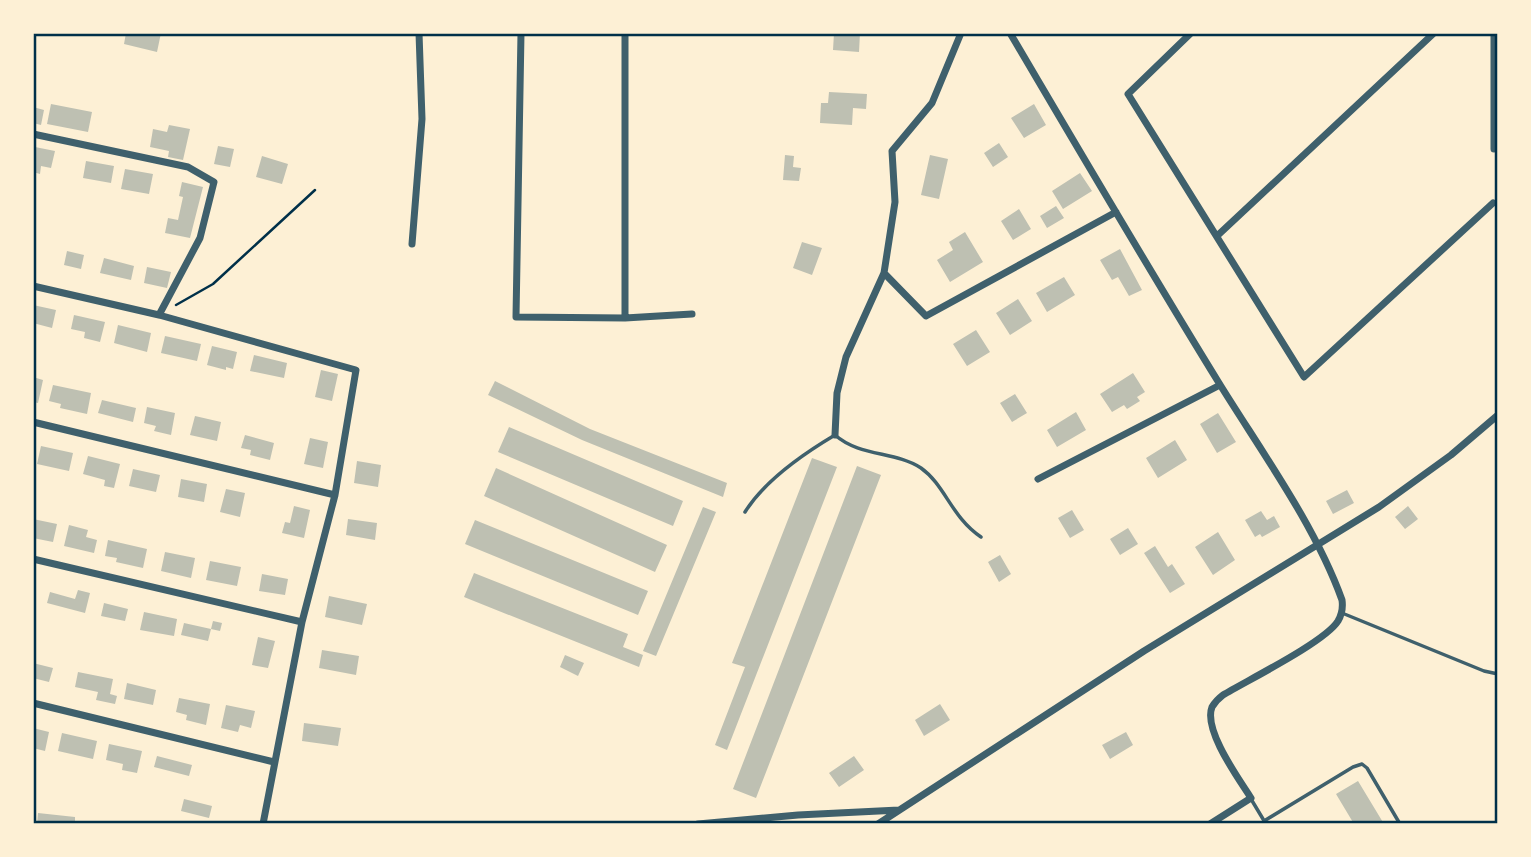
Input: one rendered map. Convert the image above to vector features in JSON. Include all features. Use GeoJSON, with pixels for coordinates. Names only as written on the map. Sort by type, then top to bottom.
{"type":"FeatureCollection","features":[{"type":"Feature","properties":{"kind":"street"},"geometry":{"type":"LineString","coordinates":[[412,244],[422,119],[419,33]]}},
{"type":"Feature","properties":{"kind":"street"},"geometry":{"type":"LineString","coordinates":[[521,33],[516,317],[625,318],[692,314]]}},
{"type":"Feature","properties":{"kind":"street"},"geometry":{"type":"LineString","coordinates":[[625,33],[625,318]]}},
{"type":"Feature","properties":{"kind":"street"},"geometry":{"type":"LineString","coordinates":[[835,435],[837,393],[846,357],[884,273],[895,202],[892,151],[932,103],[961,33]]}},
{"type":"Feature","properties":{"kind":"street"},"geometry":{"type":"LineString","coordinates":[[1010,33],[1220,385],[1273,468],[1317,545],[1343,606],[1342,613],[1323,636],[1223,695],[1212,708],[1211,722],[1215,737],[1251,798],[1210,824]]}},
{"type":"Feature","properties":{"kind":"street"},"geometry":{"type":"LineString","coordinates":[[1191,33],[1128,94],[1304,377],[1493,203]]}},
{"type":"Feature","properties":{"kind":"street"},"geometry":{"type":"LineString","coordinates":[[1217,236],[1434,33]]}},
{"type":"Feature","properties":{"kind":"street"},"geometry":{"type":"LineString","coordinates":[[1494,33],[1494,149]]}},
{"type":"Feature","properties":{"kind":"street"},"geometry":{"type":"LineString","coordinates":[[33,134],[188,167],[215,182],[200,239],[159,315]]}},
{"type":"Feature","properties":{"kind":"street"},"geometry":{"type":"LineString","coordinates":[[884,273],[926,316],[1116,212]]}},
{"type":"Feature","properties":{"kind":"street"},"geometry":{"type":"LineString","coordinates":[[33,286],[159,315],[356,370],[335,495],[302,622],[263,824]]}},
{"type":"Feature","properties":{"kind":"street"},"geometry":{"type":"LineString","coordinates":[[1038,480],[1220,385]]}},
{"type":"Feature","properties":{"kind":"street"},"geometry":{"type":"LineString","coordinates":[[878,824],[1143,651],[1417,481],[1498,415]]}},
{"type":"Feature","properties":{"kind":"street"},"geometry":{"type":"LineString","coordinates":[[33,422],[335,495]]}},
{"type":"Feature","properties":{"kind":"street"},"geometry":{"type":"LineString","coordinates":[[33,559],[302,622]]}},
{"type":"Feature","properties":{"kind":"street"},"geometry":{"type":"LineString","coordinates":[[33,703],[274,762]]}},
{"type":"Feature","properties":{"kind":"street"},"geometry":{"type":"LineString","coordinates":[[698,824],[808,814],[901,810]]}},
{"type":"Feature","properties":{"kind":"lane"},"geometry":{"type":"LineString","coordinates":[[745,512],[762,491],[803,455],[835,435],[844,443],[859,449],[919,467],[932,478],[962,522],[981,537]]}},
{"type":"Feature","properties":{"kind":"lane"},"geometry":{"type":"LineString","coordinates":[[1342,613],[1484,671],[1498,674]]}},
{"type":"Feature","properties":{"kind":"lane"},"geometry":{"type":"LineString","coordinates":[[1251,798],[1265,822],[1362,764],[1400,824]]}},
{"type":"Feature","properties":{"kind":"path"},"geometry":{"type":"LineString","coordinates":[[159,315],[213,284],[315,190]]}},
{"type":"Feature","properties":{"kind":"building"},"geometry":{"type":"Polygon","coordinates":[[[126,33],[161,33],[157,52],[124,44],[126,33]]]}},
{"type":"Feature","properties":{"kind":"building"},"geometry":{"type":"Polygon","coordinates":[[[834,33],[860,33],[859,52],[833,50],[834,33]]]}},
{"type":"Feature","properties":{"kind":"building"},"geometry":{"type":"Polygon","coordinates":[[[829,92],[867,94],[866,109],[853,108],[852,125],[820,123],[821,103],[828,103],[829,92]]]}},
{"type":"Feature","properties":{"kind":"building"},"geometry":{"type":"Polygon","coordinates":[[[51,104],[92,112],[88,132],[47,124],[51,104]]]}},
{"type":"Feature","properties":{"kind":"building"},"geometry":{"type":"Polygon","coordinates":[[[1034,104],[1046,125],[1024,138],[1011,118],[1034,104]]]}},
{"type":"Feature","properties":{"kind":"building"},"geometry":{"type":"Polygon","coordinates":[[[33,107],[44,110],[41,125],[33,123],[33,107]]]}},
{"type":"Feature","properties":{"kind":"building"},"geometry":{"type":"Polygon","coordinates":[[[169,125],[190,129],[183,160],[168,157],[169,151],[150,147],[153,129],[167,132],[169,125]]]}},
{"type":"Feature","properties":{"kind":"building"},"geometry":{"type":"Polygon","coordinates":[[[999,143],[1008,157],[993,167],[984,153],[999,143]]]}},
{"type":"Feature","properties":{"kind":"building"},"geometry":{"type":"Polygon","coordinates":[[[218,146],[234,149],[230,167],[214,164],[218,146]]]}},
{"type":"Feature","properties":{"kind":"building"},"geometry":{"type":"Polygon","coordinates":[[[35,147],[55,151],[51,168],[41,166],[40,174],[33,172],[35,147]]]}},
{"type":"Feature","properties":{"kind":"building"},"geometry":{"type":"Polygon","coordinates":[[[785,155],[794,156],[793,167],[801,168],[799,181],[783,180],[785,155]]]}},
{"type":"Feature","properties":{"kind":"building"},"geometry":{"type":"Polygon","coordinates":[[[930,155],[948,159],[939,199],[921,195],[930,155]]]}},
{"type":"Feature","properties":{"kind":"building"},"geometry":{"type":"Polygon","coordinates":[[[262,156],[288,164],[282,184],[256,177],[262,156]]]}},
{"type":"Feature","properties":{"kind":"building"},"geometry":{"type":"Polygon","coordinates":[[[86,161],[114,166],[111,183],[83,178],[86,161]]]}},
{"type":"Feature","properties":{"kind":"building"},"geometry":{"type":"Polygon","coordinates":[[[125,169],[153,174],[149,194],[121,189],[125,169]]]}},
{"type":"Feature","properties":{"kind":"building"},"geometry":{"type":"Polygon","coordinates":[[[1080,173],[1092,191],[1063,209],[1052,191],[1080,173]]]}},
{"type":"Feature","properties":{"kind":"building"},"geometry":{"type":"Polygon","coordinates":[[[182,182],[203,187],[190,238],[165,233],[168,218],[178,220],[183,197],[179,196],[182,182]]]}},
{"type":"Feature","properties":{"kind":"building"},"geometry":{"type":"Polygon","coordinates":[[[1056,206],[1064,218],[1047,228],[1040,216],[1056,206]]]}},
{"type":"Feature","properties":{"kind":"building"},"geometry":{"type":"Polygon","coordinates":[[[1019,209],[1031,229],[1013,240],[1001,221],[1019,209]]]}},
{"type":"Feature","properties":{"kind":"building"},"geometry":{"type":"Polygon","coordinates":[[[965,232],[983,262],[950,282],[937,260],[953,250],[949,242],[965,232]]]}},
{"type":"Feature","properties":{"kind":"building"},"geometry":{"type":"Polygon","coordinates":[[[802,242],[822,248],[812,275],[793,268],[802,242]]]}},
{"type":"Feature","properties":{"kind":"building"},"geometry":{"type":"Polygon","coordinates":[[[1120,249],[1142,290],[1129,296],[1118,277],[1112,280],[1100,260],[1120,249]]]}},
{"type":"Feature","properties":{"kind":"building"},"geometry":{"type":"Polygon","coordinates":[[[67,251],[84,255],[81,269],[64,265],[67,251]]]}},
{"type":"Feature","properties":{"kind":"building"},"geometry":{"type":"Polygon","coordinates":[[[104,258],[134,266],[131,280],[100,273],[104,258]]]}},
{"type":"Feature","properties":{"kind":"building"},"geometry":{"type":"Polygon","coordinates":[[[147,267],[171,272],[167,288],[144,283],[147,267]]]}},
{"type":"Feature","properties":{"kind":"building"},"geometry":{"type":"Polygon","coordinates":[[[1064,277],[1075,295],[1047,312],[1036,293],[1064,277]]]}},
{"type":"Feature","properties":{"kind":"building"},"geometry":{"type":"Polygon","coordinates":[[[1018,299],[1032,321],[1010,335],[996,313],[1018,299]]]}},
{"type":"Feature","properties":{"kind":"building"},"geometry":{"type":"Polygon","coordinates":[[[33,305],[56,310],[52,328],[33,323],[33,305]]]}},
{"type":"Feature","properties":{"kind":"building"},"geometry":{"type":"Polygon","coordinates":[[[74,315],[105,322],[100,342],[84,338],[85,332],[71,329],[74,315]]]}},
{"type":"Feature","properties":{"kind":"building"},"geometry":{"type":"Polygon","coordinates":[[[118,325],[151,333],[147,352],[114,343],[118,325]]]}},
{"type":"Feature","properties":{"kind":"building"},"geometry":{"type":"Polygon","coordinates":[[[976,330],[990,352],[967,366],[953,344],[976,330]]]}},
{"type":"Feature","properties":{"kind":"building"},"geometry":{"type":"Polygon","coordinates":[[[165,336],[201,344],[197,361],[161,353],[165,336]]]}},
{"type":"Feature","properties":{"kind":"building"},"geometry":{"type":"Polygon","coordinates":[[[212,346],[237,352],[233,369],[207,365],[212,346]]]}},
{"type":"Feature","properties":{"kind":"building"},"geometry":{"type":"Polygon","coordinates":[[[254,355],[287,363],[284,378],[250,371],[254,355]]]}},
{"type":"Feature","properties":{"kind":"building"},"geometry":{"type":"Polygon","coordinates":[[[321,370],[338,374],[332,401],[315,397],[321,370]]]}},
{"type":"Feature","properties":{"kind":"building"},"geometry":{"type":"Polygon","coordinates":[[[1133,373],[1145,392],[1137,397],[1140,401],[1127,409],[1124,405],[1112,412],[1100,394],[1133,373]]]}},
{"type":"Feature","properties":{"kind":"building"},"geometry":{"type":"Polygon","coordinates":[[[33,377],[43,380],[38,403],[33,402],[33,377]]]}},
{"type":"Feature","properties":{"kind":"building"},"geometry":{"type":"Polygon","coordinates":[[[495,381],[590,429],[727,483],[723,497],[582,440],[488,395],[495,381]]]}},
{"type":"Feature","properties":{"kind":"building"},"geometry":{"type":"Polygon","coordinates":[[[53,385],[91,393],[87,414],[60,408],[61,404],[49,401],[53,385]]]}},
{"type":"Feature","properties":{"kind":"building"},"geometry":{"type":"Polygon","coordinates":[[[1015,394],[1027,413],[1012,422],[1000,403],[1015,394]]]}},
{"type":"Feature","properties":{"kind":"building"},"geometry":{"type":"Polygon","coordinates":[[[102,400],[136,408],[133,422],[98,413],[102,400]]]}},
{"type":"Feature","properties":{"kind":"building"},"geometry":{"type":"Polygon","coordinates":[[[147,407],[175,413],[171,435],[154,431],[156,426],[144,423],[147,407]]]}},
{"type":"Feature","properties":{"kind":"building"},"geometry":{"type":"Polygon","coordinates":[[[1076,412],[1086,430],[1057,447],[1047,430],[1076,412]]]}},
{"type":"Feature","properties":{"kind":"building"},"geometry":{"type":"Polygon","coordinates":[[[1218,413],[1236,442],[1217,453],[1200,424],[1218,413]]]}},
{"type":"Feature","properties":{"kind":"building"},"geometry":{"type":"Polygon","coordinates":[[[195,416],[221,422],[217,441],[190,435],[195,416]]]}},
{"type":"Feature","properties":{"kind":"building"},"geometry":{"type":"Polygon","coordinates":[[[509,427],[683,501],[673,526],[498,452],[509,427]]]}},
{"type":"Feature","properties":{"kind":"building"},"geometry":{"type":"Polygon","coordinates":[[[245,435],[274,443],[270,460],[250,455],[251,450],[241,448],[245,435]]]}},
{"type":"Feature","properties":{"kind":"building"},"geometry":{"type":"Polygon","coordinates":[[[310,438],[328,442],[323,468],[304,464],[310,438]]]}},
{"type":"Feature","properties":{"kind":"building"},"geometry":{"type":"Polygon","coordinates":[[[1175,440],[1187,460],[1158,478],[1146,458],[1175,440]]]}},
{"type":"Feature","properties":{"kind":"building"},"geometry":{"type":"Polygon","coordinates":[[[41,446],[73,453],[69,471],[37,464],[41,446]]]}},
{"type":"Feature","properties":{"kind":"building"},"geometry":{"type":"Polygon","coordinates":[[[88,456],[120,464],[114,488],[104,486],[105,480],[83,474],[88,456]]]}},
{"type":"Feature","properties":{"kind":"building"},"geometry":{"type":"Polygon","coordinates":[[[812,458],[837,467],[727,750],[715,745],[745,667],[732,663],[812,458]]]}},
{"type":"Feature","properties":{"kind":"building"},"geometry":{"type":"Polygon","coordinates":[[[357,461],[381,465],[378,487],[354,483],[357,461]]]}},
{"type":"Feature","properties":{"kind":"building"},"geometry":{"type":"Polygon","coordinates":[[[857,466],[881,475],[756,798],[733,789],[857,466]]]}},
{"type":"Feature","properties":{"kind":"building"},"geometry":{"type":"Polygon","coordinates":[[[496,468],[667,545],[655,572],[484,496],[496,468]]]}},
{"type":"Feature","properties":{"kind":"building"},"geometry":{"type":"Polygon","coordinates":[[[133,469],[160,475],[156,492],[129,486],[133,469]]]}},
{"type":"Feature","properties":{"kind":"building"},"geometry":{"type":"Polygon","coordinates":[[[181,479],[207,484],[204,502],[178,497],[181,479]]]}},
{"type":"Feature","properties":{"kind":"building"},"geometry":{"type":"Polygon","coordinates":[[[226,489],[245,493],[240,517],[220,512],[226,489]]]}},
{"type":"Feature","properties":{"kind":"building"},"geometry":{"type":"Polygon","coordinates":[[[1347,490],[1354,503],[1333,514],[1326,501],[1347,490]]]}},
{"type":"Feature","properties":{"kind":"building"},"geometry":{"type":"Polygon","coordinates":[[[294,506],[310,510],[304,538],[282,533],[285,522],[290,523],[294,506]]]}},
{"type":"Feature","properties":{"kind":"building"},"geometry":{"type":"Polygon","coordinates":[[[1408,506],[1418,519],[1405,529],[1395,517],[1408,506]]]}},
{"type":"Feature","properties":{"kind":"building"},"geometry":{"type":"Polygon","coordinates":[[[703,507],[716,512],[656,656],[643,651],[703,507]]]}},
{"type":"Feature","properties":{"kind":"building"},"geometry":{"type":"Polygon","coordinates":[[[1072,510],[1084,530],[1070,538],[1058,518],[1072,510]]]}},
{"type":"Feature","properties":{"kind":"building"},"geometry":{"type":"Polygon","coordinates":[[[1261,511],[1267,520],[1274,516],[1280,527],[1262,537],[1260,534],[1255,537],[1245,520],[1261,511]]]}},
{"type":"Feature","properties":{"kind":"building"},"geometry":{"type":"Polygon","coordinates":[[[33,519],[57,524],[53,542],[33,538],[33,519]]]}},
{"type":"Feature","properties":{"kind":"building"},"geometry":{"type":"Polygon","coordinates":[[[348,519],[377,523],[375,540],[346,535],[348,519]]]}},
{"type":"Feature","properties":{"kind":"building"},"geometry":{"type":"Polygon","coordinates":[[[475,520],[648,591],[638,615],[465,544],[475,520]]]}},
{"type":"Feature","properties":{"kind":"building"},"geometry":{"type":"Polygon","coordinates":[[[69,525],[88,530],[86,537],[97,540],[94,553],[64,546],[69,525]]]}},
{"type":"Feature","properties":{"kind":"building"},"geometry":{"type":"Polygon","coordinates":[[[1128,528],[1138,544],[1120,555],[1110,539],[1128,528]]]}},
{"type":"Feature","properties":{"kind":"building"},"geometry":{"type":"Polygon","coordinates":[[[1218,532],[1235,560],[1213,575],[1195,547],[1218,532]]]}},
{"type":"Feature","properties":{"kind":"building"},"geometry":{"type":"Polygon","coordinates":[[[108,540],[147,549],[143,568],[116,562],[117,558],[105,556],[108,540]]]}},
{"type":"Feature","properties":{"kind":"building"},"geometry":{"type":"Polygon","coordinates":[[[1155,546],[1168,567],[1172,564],[1185,584],[1170,593],[1144,553],[1155,546]]]}},
{"type":"Feature","properties":{"kind":"building"},"geometry":{"type":"Polygon","coordinates":[[[165,552],[195,558],[191,578],[161,571],[165,552]]]}},
{"type":"Feature","properties":{"kind":"building"},"geometry":{"type":"Polygon","coordinates":[[[1000,555],[1011,574],[999,582],[988,562],[1000,555]]]}},
{"type":"Feature","properties":{"kind":"building"},"geometry":{"type":"Polygon","coordinates":[[[210,561],[241,567],[237,586],[206,580],[210,561]]]}},
{"type":"Feature","properties":{"kind":"building"},"geometry":{"type":"Polygon","coordinates":[[[474,573],[628,634],[623,647],[643,655],[639,667],[464,597],[474,573]]]}},
{"type":"Feature","properties":{"kind":"building"},"geometry":{"type":"Polygon","coordinates":[[[262,574],[288,579],[285,595],[259,591],[262,574]]]}},
{"type":"Feature","properties":{"kind":"building"},"geometry":{"type":"Polygon","coordinates":[[[78,590],[90,593],[85,613],[47,603],[50,592],[75,599],[78,590]]]}},
{"type":"Feature","properties":{"kind":"building"},"geometry":{"type":"Polygon","coordinates":[[[329,596],[367,604],[362,625],[325,617],[329,596]]]}},
{"type":"Feature","properties":{"kind":"building"},"geometry":{"type":"Polygon","coordinates":[[[104,603],[128,609],[125,621],[101,616],[104,603]]]}},
{"type":"Feature","properties":{"kind":"building"},"geometry":{"type":"Polygon","coordinates":[[[144,612],[177,619],[174,636],[140,630],[144,612]]]}},
{"type":"Feature","properties":{"kind":"building"},"geometry":{"type":"Polygon","coordinates":[[[213,621],[222,623],[220,631],[211,629],[213,621]]]}},
{"type":"Feature","properties":{"kind":"building"},"geometry":{"type":"Polygon","coordinates":[[[184,623],[211,629],[208,641],[181,635],[184,623]]]}},
{"type":"Feature","properties":{"kind":"building"},"geometry":{"type":"Polygon","coordinates":[[[258,637],[275,641],[268,668],[252,665],[258,637]]]}},
{"type":"Feature","properties":{"kind":"building"},"geometry":{"type":"Polygon","coordinates":[[[322,650],[359,656],[356,675],[319,668],[322,650]]]}},
{"type":"Feature","properties":{"kind":"building"},"geometry":{"type":"Polygon","coordinates":[[[565,655],[584,663],[578,676],[560,667],[565,655]]]}},
{"type":"Feature","properties":{"kind":"building"},"geometry":{"type":"Polygon","coordinates":[[[33,663],[53,668],[49,682],[33,678],[33,663]]]}},
{"type":"Feature","properties":{"kind":"building"},"geometry":{"type":"Polygon","coordinates":[[[78,672],[113,679],[110,694],[117,696],[115,704],[96,700],[98,692],[75,687],[78,672]]]}},
{"type":"Feature","properties":{"kind":"building"},"geometry":{"type":"Polygon","coordinates":[[[127,683],[156,690],[153,705],[124,699],[127,683]]]}},
{"type":"Feature","properties":{"kind":"building"},"geometry":{"type":"Polygon","coordinates":[[[179,698],[210,704],[206,725],[186,720],[187,715],[176,712],[179,698]]]}},
{"type":"Feature","properties":{"kind":"building"},"geometry":{"type":"Polygon","coordinates":[[[940,704],[950,720],[924,736],[915,720],[940,704]]]}},
{"type":"Feature","properties":{"kind":"building"},"geometry":{"type":"Polygon","coordinates":[[[226,705],[255,711],[251,728],[240,725],[238,732],[221,728],[226,705]]]}},
{"type":"Feature","properties":{"kind":"building"},"geometry":{"type":"Polygon","coordinates":[[[304,723],[341,728],[338,746],[302,741],[304,723]]]}},
{"type":"Feature","properties":{"kind":"building"},"geometry":{"type":"Polygon","coordinates":[[[33,728],[49,732],[45,751],[33,748],[33,728]]]}},
{"type":"Feature","properties":{"kind":"building"},"geometry":{"type":"Polygon","coordinates":[[[1126,732],[1133,745],[1110,759],[1102,745],[1126,732]]]}},
{"type":"Feature","properties":{"kind":"building"},"geometry":{"type":"Polygon","coordinates":[[[62,733],[97,741],[93,759],[58,751],[62,733]]]}},
{"type":"Feature","properties":{"kind":"building"},"geometry":{"type":"Polygon","coordinates":[[[109,744],[142,751],[137,773],[122,770],[123,764],[106,760],[109,744]]]}},
{"type":"Feature","properties":{"kind":"building"},"geometry":{"type":"Polygon","coordinates":[[[157,756],[192,765],[189,776],[154,767],[157,756]]]}},
{"type":"Feature","properties":{"kind":"building"},"geometry":{"type":"Polygon","coordinates":[[[854,756],[864,770],[839,787],[829,773],[854,756]]]}},
{"type":"Feature","properties":{"kind":"building"},"geometry":{"type":"Polygon","coordinates":[[[1358,781],[1384,824],[1354,824],[1336,794],[1358,781]]]}},
{"type":"Feature","properties":{"kind":"building"},"geometry":{"type":"Polygon","coordinates":[[[184,799],[212,806],[209,818],[181,811],[184,799]]]}},
{"type":"Feature","properties":{"kind":"building"},"geometry":{"type":"Polygon","coordinates":[[[38,813],[75,817],[75,824],[37,824],[38,813]]]}}]}
